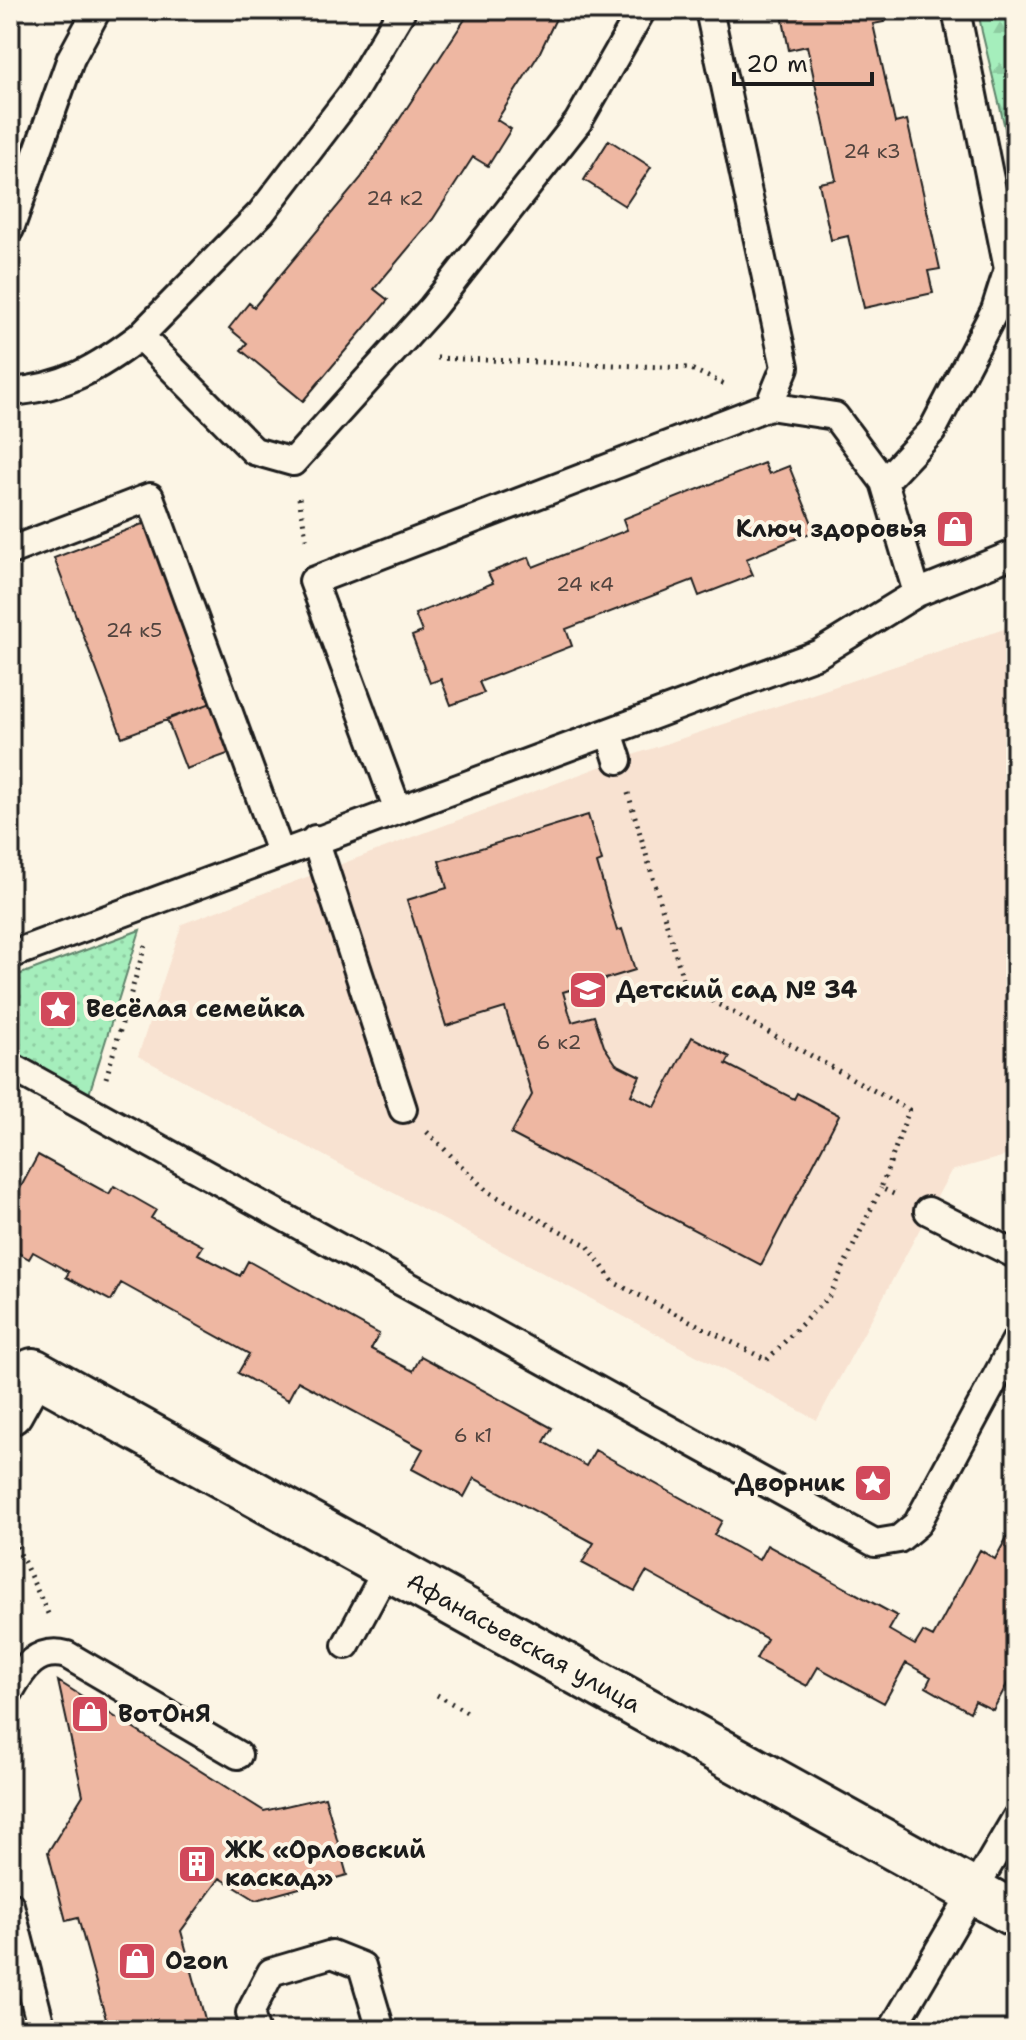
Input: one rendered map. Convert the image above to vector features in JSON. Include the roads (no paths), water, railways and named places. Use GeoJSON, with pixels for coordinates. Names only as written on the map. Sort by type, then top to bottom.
{"type":"FeatureCollection","features":[{"type":"Feature","properties":{"kind":"street"},"geometry":{"type":"LineString","coordinates":[[10,1412],[21,1364]]}},
{"type":"Feature","properties":{"kind":"street","name":"Афанасьевская улица"},"geometry":{"type":"LineString","coordinates":[[21,1364],[1016,1915]]}},
{"type":"Feature","properties":{"kind":"lane"},"geometry":{"type":"LineString","coordinates":[[10,229],[71,58],[97,10]]}},
{"type":"Feature","properties":{"kind":"lane"},"geometry":{"type":"LineString","coordinates":[[10,392],[54,385],[98,368],[140,336],[261,213],[352,94],[402,10]]}},
{"type":"Feature","properties":{"kind":"lane"},"geometry":{"type":"LineString","coordinates":[[140,336],[254,451],[293,462],[432,308],[578,122],[642,10]]}},
{"type":"Feature","properties":{"kind":"lane"},"geometry":{"type":"LineString","coordinates":[[709,10],[785,367],[769,406]]}},
{"type":"Feature","properties":{"kind":"lane"},"geometry":{"type":"LineString","coordinates":[[884,482],[932,431],[995,310],[1008,269],[956,10]]}},
{"type":"Feature","properties":{"kind":"lane"},"geometry":{"type":"LineString","coordinates":[[398,810],[313,581],[769,406],[835,416],[884,482],[917,593]]}},
{"type":"Feature","properties":{"kind":"lane"},"geometry":{"type":"LineString","coordinates":[[10,551],[150,497],[280,852]]}},
{"type":"Feature","properties":{"kind":"lane"},"geometry":{"type":"LineString","coordinates":[[10,955],[818,654],[917,593],[1016,553]]}},
{"type":"Feature","properties":{"kind":"lane"},"geometry":{"type":"LineString","coordinates":[[609,732],[618,760]]}},
{"type":"Feature","properties":{"kind":"lane"},"geometry":{"type":"LineString","coordinates":[[315,839],[403,1109]]}},
{"type":"Feature","properties":{"kind":"lane"},"geometry":{"type":"LineString","coordinates":[[10,1066],[875,1543],[899,1539],[917,1524],[1016,1340]]}},
{"type":"Feature","properties":{"kind":"lane"},"geometry":{"type":"LineString","coordinates":[[928,1211],[1016,1255]]}},
{"type":"Feature","properties":{"kind":"lane"},"geometry":{"type":"LineString","coordinates":[[346,1645],[388,1567]]}},
{"type":"Feature","properties":{"kind":"lane"},"geometry":{"type":"LineString","coordinates":[[10,1691],[22,1669],[37,1657],[53,1651],[67,1655],[238,1755]]}},
{"type":"Feature","properties":{"kind":"lane"},"geometry":{"type":"LineString","coordinates":[[892,2030],[1016,1818]]}},
{"type":"Feature","properties":{"kind":"lane"},"geometry":{"type":"LineString","coordinates":[[10,1905],[42,2030]]}},
{"type":"Feature","properties":{"kind":"lane"},"geometry":{"type":"LineString","coordinates":[[255,2030],[250,2013],[271,1972],[332,1954],[362,1966],[381,2030]]}},
{"type":"Feature","properties":{"kind":"place","name":"Ключ здоровья"},"geometry":{"type":"Point","coordinates":[955,529]}},
{"type":"Feature","properties":{"kind":"place","name":"Детский сад № 34"},"geometry":{"type":"Point","coordinates":[588,990]}},
{"type":"Feature","properties":{"kind":"place","name":"Весёлая семейка"},"geometry":{"type":"Point","coordinates":[58,1009]}},
{"type":"Feature","properties":{"kind":"place","name":"Дворник"},"geometry":{"type":"Point","coordinates":[873,1483]}},
{"type":"Feature","properties":{"kind":"place","name":"ВотОнЯ"},"geometry":{"type":"Point","coordinates":[90,1714]}},
{"type":"Feature","properties":{"kind":"place","name":"ЖК «Орловский каскад»"},"geometry":{"type":"Point","coordinates":[197,1864]}},
{"type":"Feature","properties":{"kind":"place","name":"Ozon"},"geometry":{"type":"Point","coordinates":[137,1961]}}]}
